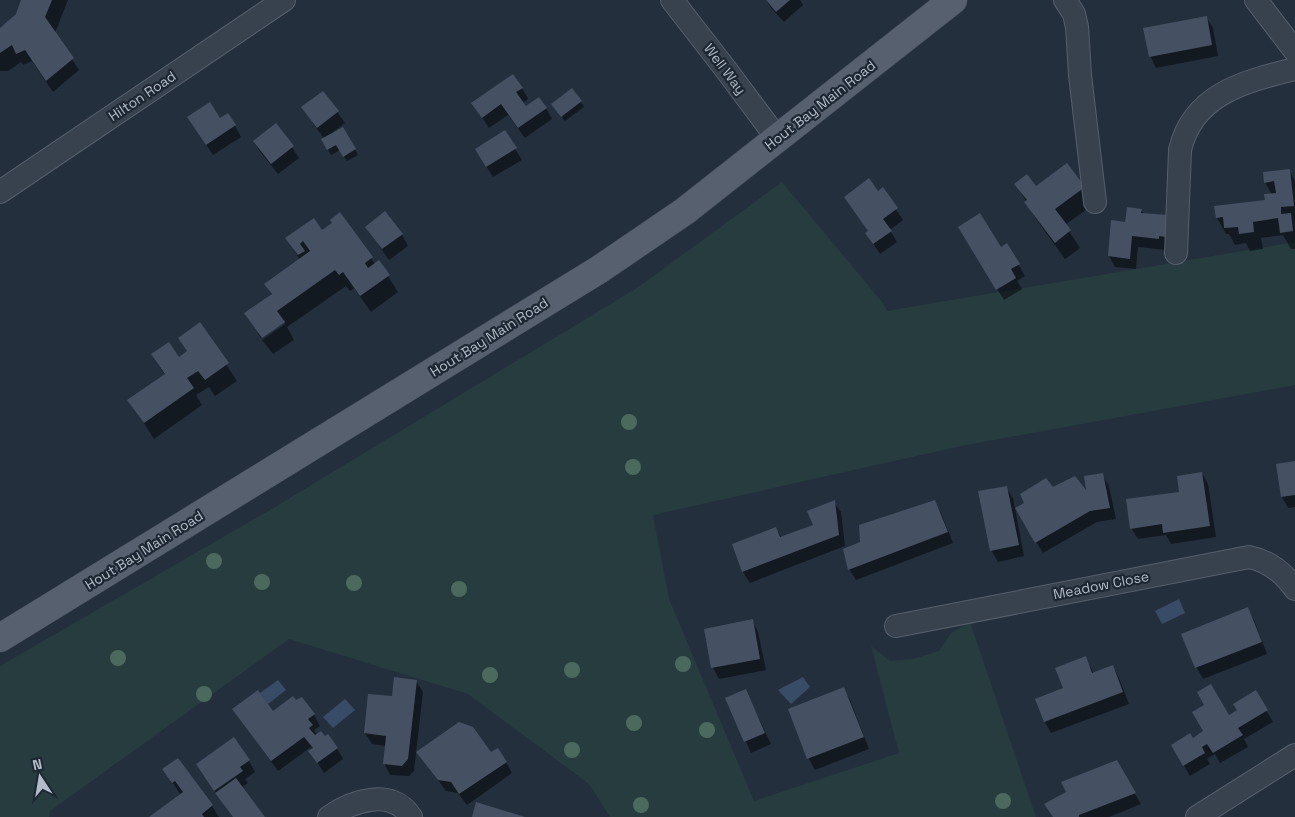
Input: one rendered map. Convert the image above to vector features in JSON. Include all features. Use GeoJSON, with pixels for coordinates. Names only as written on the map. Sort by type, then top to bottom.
{"type":"FeatureCollection","features":[{"type":"Feature","properties":{"kind":"main road","name":"Hout Bay Main Road"},"geometry":{"type":"LineString","coordinates":[[0,638],[600,269],[685,211],[953,0]]}},
{"type":"Feature","properties":{"kind":"street","name":"Hilton Road"},"geometry":{"type":"LineString","coordinates":[[0,192],[284,0]]}},
{"type":"Feature","properties":{"kind":"street","name":"Well Way"},"geometry":{"type":"LineString","coordinates":[[672,0],[777,138]]}},
{"type":"Feature","properties":{"kind":"street"},"geometry":{"type":"LineString","coordinates":[[1065,0],[1074,14],[1077,27],[1080,75],[1095,202]]}},
{"type":"Feature","properties":{"kind":"street"},"geometry":{"type":"LineString","coordinates":[[1256,0],[1295,51]]}},
{"type":"Feature","properties":{"kind":"street"},"geometry":{"type":"LineString","coordinates":[[1176,253],[1180,150],[1182,140],[1192,120],[1198,112],[1222,93],[1253,80],[1295,69]]}},
{"type":"Feature","properties":{"kind":"street","name":"Meadow Close"},"geometry":{"type":"LineString","coordinates":[[896,626],[1249,556],[1272,564],[1295,589]]}},
{"type":"Feature","properties":{"kind":"street"},"geometry":{"type":"LineString","coordinates":[[1197,817],[1295,755]]}},
{"type":"Feature","properties":{"kind":"street"},"geometry":{"type":"LineString","coordinates":[[329,817],[349,805],[360,801],[377,799],[402,807],[411,817]]}},
{"type":"Feature","properties":{"kind":"green space"},"geometry":{"type":"Polygon","coordinates":[[[782,182],[883,303],[887,311],[1295,242],[1295,385],[961,446],[653,515],[669,599],[754,801],[899,753],[871,646],[890,661],[913,659],[939,651],[951,633],[970,622],[1036,817],[610,817],[589,784],[468,694],[289,639],[50,811],[49,817],[0,817],[0,666],[275,507],[637,288],[782,182]]]}},
{"type":"Feature","properties":{"kind":"water"},"geometry":{"type":"Polygon","coordinates":[[[1179,599],[1185,613],[1162,624],[1155,611],[1179,599]]]}},
{"type":"Feature","properties":{"kind":"water"},"geometry":{"type":"Polygon","coordinates":[[[803,677],[810,687],[791,704],[778,690],[803,677]]]}},
{"type":"Feature","properties":{"kind":"water"},"geometry":{"type":"Polygon","coordinates":[[[278,680],[286,690],[268,704],[260,693],[278,680]]]}},
{"type":"Feature","properties":{"kind":"water"},"geometry":{"type":"Polygon","coordinates":[[[345,699],[355,710],[333,728],[323,717],[345,699]]]}},
{"type":"Feature","properties":{"kind":"building"},"geometry":{"type":"Polygon","coordinates":[[[21,0],[52,0],[45,17],[74,58],[46,81],[25,50],[16,54],[12,45],[0,53],[0,28],[16,14],[21,0]]]}},
{"type":"Feature","properties":{"kind":"building"},"geometry":{"type":"Polygon","coordinates":[[[766,0],[790,0],[776,12],[766,0]]]}},
{"type":"Feature","properties":{"kind":"building"},"geometry":{"type":"Polygon","coordinates":[[[1207,16],[1212,45],[1149,57],[1143,28],[1207,16]]]}},
{"type":"Feature","properties":{"kind":"building"},"geometry":{"type":"Polygon","coordinates":[[[513,74],[523,88],[516,92],[526,106],[539,97],[547,108],[518,128],[501,104],[482,118],[471,103],[513,74]]]}},
{"type":"Feature","properties":{"kind":"building"},"geometry":{"type":"Polygon","coordinates":[[[572,88],[582,101],[561,117],[551,104],[572,88]]]}},
{"type":"Feature","properties":{"kind":"building"},"geometry":{"type":"Polygon","coordinates":[[[323,91],[339,111],[317,128],[301,107],[323,91]]]}},
{"type":"Feature","properties":{"kind":"building"},"geometry":{"type":"Polygon","coordinates":[[[210,102],[220,118],[228,113],[236,125],[206,145],[187,117],[210,102]]]}},
{"type":"Feature","properties":{"kind":"building"},"geometry":{"type":"Polygon","coordinates":[[[276,123],[294,146],[271,164],[253,141],[276,123]]]}},
{"type":"Feature","properties":{"kind":"building"},"geometry":{"type":"Polygon","coordinates":[[[343,127],[356,149],[343,157],[336,145],[327,150],[321,139],[343,127]]]}},
{"type":"Feature","properties":{"kind":"building"},"geometry":{"type":"Polygon","coordinates":[[[505,130],[517,148],[486,167],[475,149],[505,130]]]}},
{"type":"Feature","properties":{"kind":"building"},"geometry":{"type":"Polygon","coordinates":[[[1067,163],[1085,187],[1055,209],[1071,230],[1055,243],[1024,202],[1027,200],[1014,184],[1027,174],[1036,186],[1067,163]]]}},
{"type":"Feature","properties":{"kind":"building"},"geometry":{"type":"Polygon","coordinates":[[[1290,169],[1294,206],[1281,207],[1281,214],[1291,213],[1293,231],[1280,233],[1278,218],[1253,222],[1254,232],[1239,234],[1238,227],[1224,228],[1223,217],[1216,218],[1214,206],[1265,200],[1264,194],[1276,193],[1274,181],[1264,183],[1263,172],[1290,169]]]}},
{"type":"Feature","properties":{"kind":"building"},"geometry":{"type":"Polygon","coordinates":[[[869,178],[878,191],[883,187],[898,208],[883,219],[892,231],[873,244],[865,233],[868,231],[844,197],[869,178]]]}},
{"type":"Feature","properties":{"kind":"building"},"geometry":{"type":"Polygon","coordinates":[[[1127,207],[1142,209],[1141,213],[1168,215],[1166,237],[1159,236],[1159,239],[1132,236],[1130,259],[1108,256],[1111,220],[1125,222],[1127,207]]]}},
{"type":"Feature","properties":{"kind":"building"},"geometry":{"type":"Polygon","coordinates":[[[385,211],[403,234],[382,249],[365,227],[385,211]]]}},
{"type":"Feature","properties":{"kind":"building"},"geometry":{"type":"Polygon","coordinates":[[[340,212],[373,257],[365,263],[368,268],[379,260],[390,275],[360,296],[343,272],[339,275],[335,270],[277,311],[285,322],[262,338],[244,313],[272,294],[264,284],[310,251],[303,241],[300,244],[305,251],[298,255],[285,238],[314,218],[322,230],[332,223],[330,220],[340,212]]]}},
{"type":"Feature","properties":{"kind":"building"},"geometry":{"type":"Polygon","coordinates":[[[980,213],[1001,247],[1007,243],[1020,264],[1011,269],[1016,278],[996,290],[958,227],[980,213]]]}},
{"type":"Feature","properties":{"kind":"building"},"geometry":{"type":"Polygon","coordinates":[[[200,322],[229,363],[205,380],[198,371],[187,378],[194,388],[144,423],[127,400],[165,374],[151,354],[169,342],[179,357],[187,351],[178,338],[200,322]]]}},
{"type":"Feature","properties":{"kind":"building"},"geometry":{"type":"Polygon","coordinates":[[[1295,461],[1295,495],[1281,497],[1276,464],[1295,461]]]}},
{"type":"Feature","properties":{"kind":"building"},"geometry":{"type":"Polygon","coordinates":[[[1202,472],[1210,526],[1163,533],[1162,524],[1130,529],[1126,499],[1179,492],[1177,476],[1202,472]]]}},
{"type":"Feature","properties":{"kind":"building"},"geometry":{"type":"Polygon","coordinates":[[[1103,473],[1110,508],[1090,511],[1035,543],[1015,508],[1024,503],[1020,494],[1046,478],[1053,487],[1075,476],[1086,490],[1084,476],[1103,473]]]}},
{"type":"Feature","properties":{"kind":"building"},"geometry":{"type":"Polygon","coordinates":[[[1007,486],[1019,545],[990,551],[978,491],[1007,486]]]}},
{"type":"Feature","properties":{"kind":"building"},"geometry":{"type":"Polygon","coordinates":[[[835,500],[839,535],[742,572],[732,544],[776,527],[780,537],[813,525],[807,511],[835,500]]]}},
{"type":"Feature","properties":{"kind":"building"},"geometry":{"type":"Polygon","coordinates":[[[935,500],[948,532],[848,570],[843,549],[860,542],[859,525],[935,500]]]}},
{"type":"Feature","properties":{"kind":"building"},"geometry":{"type":"Polygon","coordinates":[[[1248,607],[1262,642],[1195,668],[1181,634],[1248,607]]]}},
{"type":"Feature","properties":{"kind":"building"},"geometry":{"type":"Polygon","coordinates":[[[753,619],[760,659],[711,668],[704,629],[753,619]]]}},
{"type":"Feature","properties":{"kind":"building"},"geometry":{"type":"Polygon","coordinates":[[[1086,656],[1092,673],[1113,665],[1123,692],[1044,722],[1035,699],[1063,688],[1055,668],[1086,656]]]}},
{"type":"Feature","properties":{"kind":"building"},"geometry":{"type":"Polygon","coordinates":[[[394,677],[417,680],[408,759],[402,766],[383,764],[386,736],[364,733],[368,694],[392,696],[394,677]]]}},
{"type":"Feature","properties":{"kind":"building"},"geometry":{"type":"Polygon","coordinates":[[[1211,684],[1229,715],[1237,710],[1233,704],[1256,690],[1268,710],[1238,728],[1243,735],[1213,753],[1207,744],[1202,747],[1205,753],[1183,766],[1171,745],[1190,733],[1193,738],[1203,731],[1192,712],[1204,705],[1197,692],[1211,684]]]}},
{"type":"Feature","properties":{"kind":"building"},"geometry":{"type":"Polygon","coordinates":[[[844,687],[864,737],[807,759],[788,709],[844,687]]]}},
{"type":"Feature","properties":{"kind":"building"},"geometry":{"type":"Polygon","coordinates":[[[746,689],[765,733],[744,742],[725,698],[746,689]]]}},
{"type":"Feature","properties":{"kind":"building"},"geometry":{"type":"Polygon","coordinates":[[[258,690],[273,711],[293,696],[296,700],[302,697],[315,714],[308,719],[313,725],[309,728],[315,735],[321,731],[325,736],[328,734],[338,748],[317,763],[308,751],[313,748],[304,737],[271,761],[232,709],[258,690]]]}},
{"type":"Feature","properties":{"kind":"building"},"geometry":{"type":"Polygon","coordinates":[[[459,722],[473,727],[491,752],[498,748],[507,762],[459,794],[451,782],[438,780],[416,752],[459,722]]]}},
{"type":"Feature","properties":{"kind":"building"},"geometry":{"type":"Polygon","coordinates":[[[234,737],[250,760],[240,767],[243,771],[214,791],[196,764],[234,737]]]}},
{"type":"Feature","properties":{"kind":"building"},"geometry":{"type":"Polygon","coordinates":[[[178,758],[213,805],[202,814],[204,817],[149,817],[183,792],[175,781],[172,783],[162,769],[178,758]]]}},
{"type":"Feature","properties":{"kind":"building"},"geometry":{"type":"Polygon","coordinates":[[[1117,760],[1136,793],[1079,815],[1079,817],[1053,817],[1044,804],[1066,792],[1061,782],[1117,760]]]}},
{"type":"Feature","properties":{"kind":"building"},"geometry":{"type":"Polygon","coordinates":[[[236,778],[265,817],[233,817],[215,793],[236,778]]]}},
{"type":"Feature","properties":{"kind":"building"},"geometry":{"type":"Polygon","coordinates":[[[476,802],[525,817],[472,817],[476,802]]]}}]}
